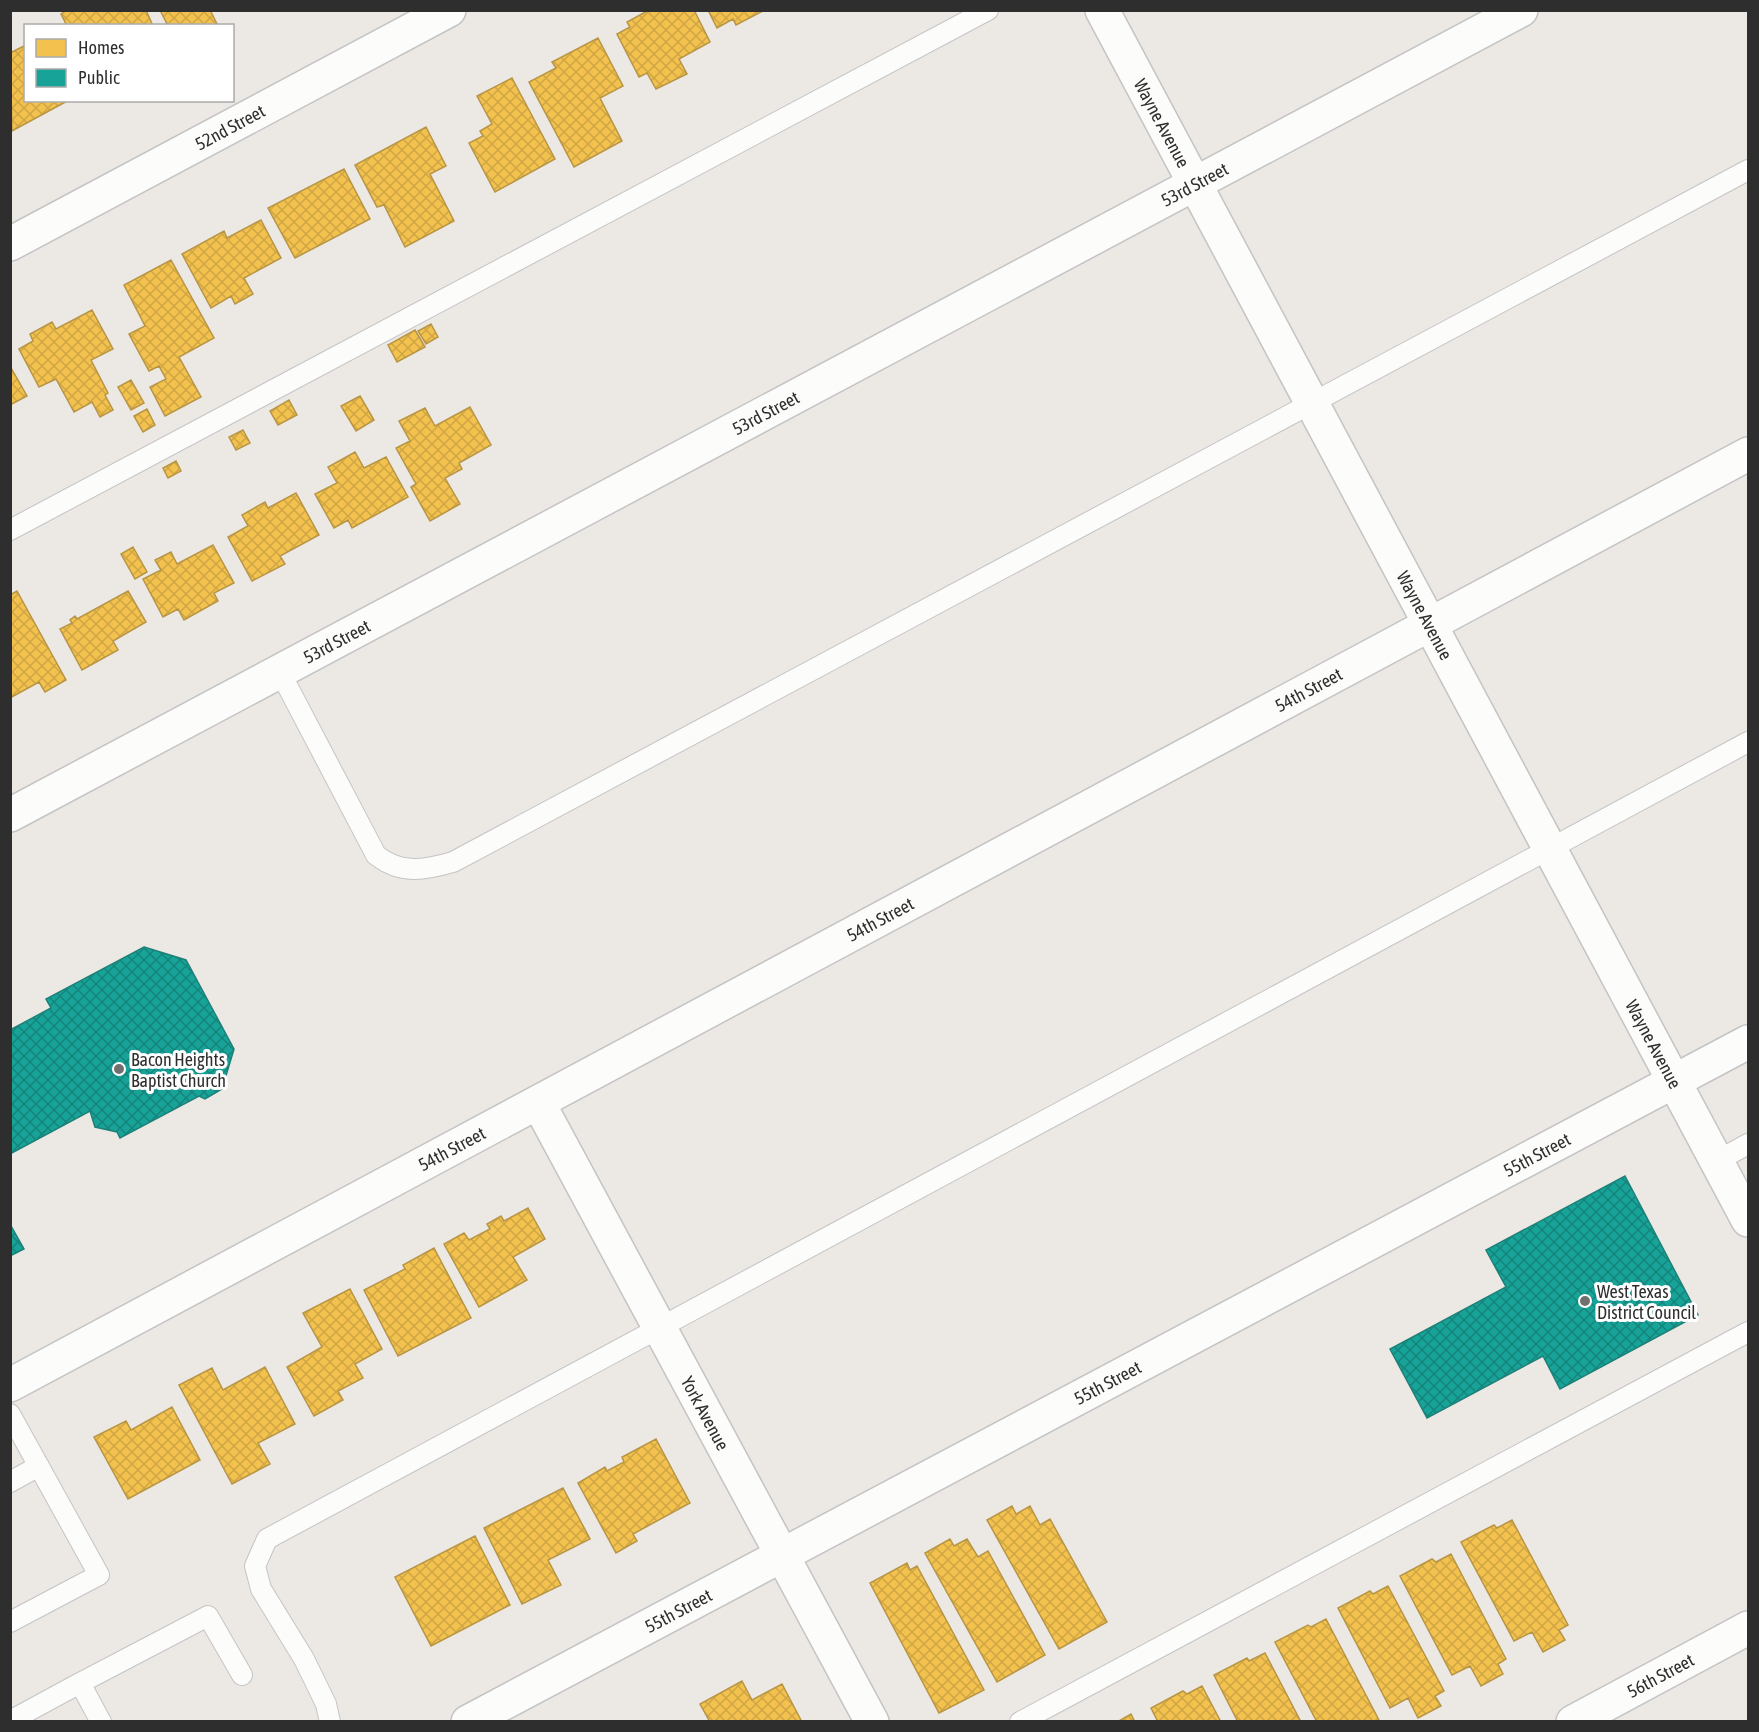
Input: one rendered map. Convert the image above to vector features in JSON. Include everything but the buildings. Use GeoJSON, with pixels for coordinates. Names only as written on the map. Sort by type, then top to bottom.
{"type":"FeatureCollection","features":[{"type":"Feature","properties":{"kind":"street","name":"52nd Street"},"geometry":{"type":"LineString","coordinates":[[10,244],[449,10]]}},
{"type":"Feature","properties":{"kind":"street","name":"Wayne Avenue"},"geometry":{"type":"LineString","coordinates":[[1102,10],[1194,186],[1749,1220]]}},
{"type":"Feature","properties":{"kind":"street","name":"53rd Street"},"geometry":{"type":"LineString","coordinates":[[10,815],[1521,10]]}},
{"type":"Feature","properties":{"kind":"street","name":"54th Street"},"geometry":{"type":"LineString","coordinates":[[10,1385],[539,1104],[1749,454]]}},
{"type":"Feature","properties":{"kind":"street","name":"55th Street"},"geometry":{"type":"LineString","coordinates":[[468,1722],[1749,1042]]}},
{"type":"Feature","properties":{"kind":"street","name":"York Avenue"},"geometry":{"type":"LineString","coordinates":[[539,1104],[872,1722]]}},
{"type":"Feature","properties":{"kind":"street","name":"56th Street"},"geometry":{"type":"LineString","coordinates":[[1573,1722],[1749,1628]]}},
{"type":"Feature","properties":{"kind":"lane"},"geometry":{"type":"LineString","coordinates":[[10,530],[988,10]]}},
{"type":"Feature","properties":{"kind":"lane"},"geometry":{"type":"LineString","coordinates":[[280,672],[376,855],[387,864],[403,869],[432,868],[453,862],[1749,170]]}},
{"type":"Feature","properties":{"kind":"lane"},"geometry":{"type":"LineString","coordinates":[[330,1722],[326,1704],[304,1659],[261,1589],[255,1566],[267,1539],[1749,741]]}},
{"type":"Feature","properties":{"kind":"lane"},"geometry":{"type":"LineString","coordinates":[[1717,1161],[1749,1144]]}},
{"type":"Feature","properties":{"kind":"lane"},"geometry":{"type":"LineString","coordinates":[[1020,1722],[1749,1332]]}},
{"type":"Feature","properties":{"kind":"lane"},"geometry":{"type":"LineString","coordinates":[[10,1414],[99,1575],[10,1622]]}},
{"type":"Feature","properties":{"kind":"lane"},"geometry":{"type":"LineString","coordinates":[[10,1482],[39,1466]]}},
{"type":"Feature","properties":{"kind":"lane"},"geometry":{"type":"LineString","coordinates":[[10,1720],[208,1616],[242,1675]]}},
{"type":"Feature","properties":{"kind":"lane"},"geometry":{"type":"LineString","coordinates":[[80,1683],[101,1722]]}},
{"type":"Feature","properties":{"kind":"place","name":"Bacon Heights Baptist Church"},"geometry":{"type":"Point","coordinates":[119,1069]}},
{"type":"Feature","properties":{"kind":"place","name":"West Texas District Council"},"geometry":{"type":"Point","coordinates":[1585,1301]}}]}
